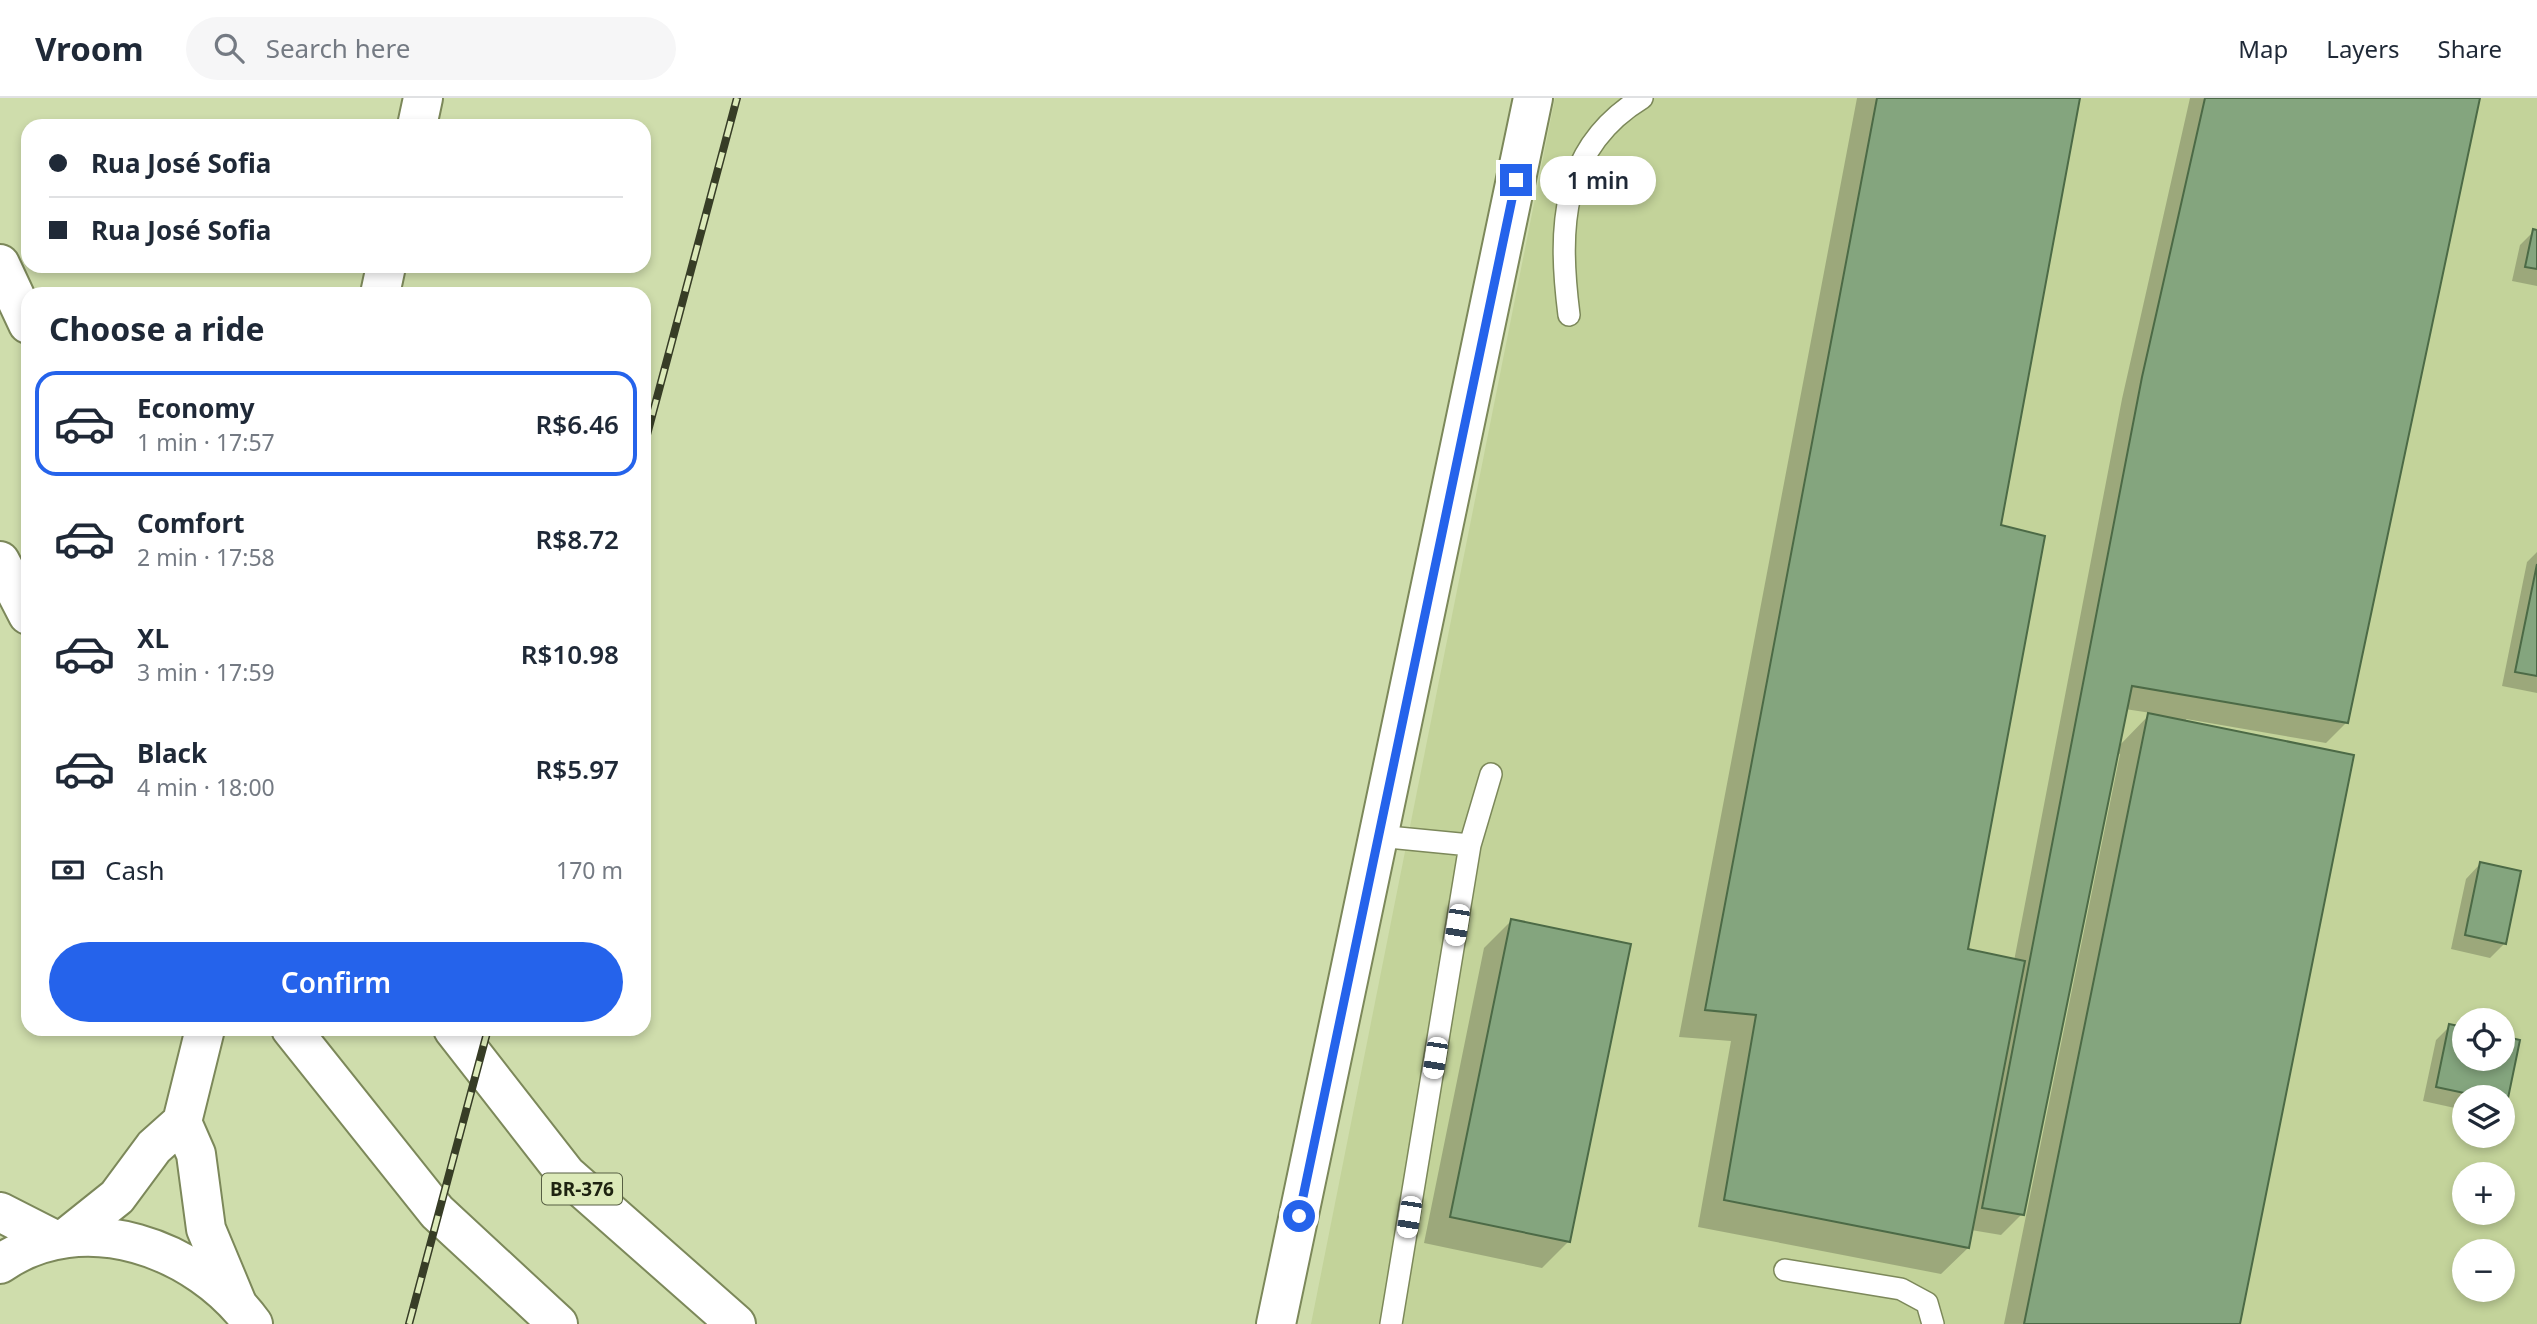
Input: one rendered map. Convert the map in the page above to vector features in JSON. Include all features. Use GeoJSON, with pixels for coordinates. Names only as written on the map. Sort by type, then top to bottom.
{"type":"FeatureCollection","features":[{"type":"Feature","properties":{"kind":"main road"},"geometry":{"type":"LineString","coordinates":[[418,119],[423,98]]}},
{"type":"Feature","properties":{"kind":"main road"},"geometry":{"type":"LineString","coordinates":[[1276,1324],[1533,98]]}},
{"type":"Feature","properties":{"kind":"main road"},"geometry":{"type":"LineString","coordinates":[[0,264],[21,309]]}},
{"type":"Feature","properties":{"kind":"main road"},"geometry":{"type":"LineString","coordinates":[[0,561],[21,602]]}},
{"type":"Feature","properties":{"kind":"main road"},"geometry":{"type":"LineString","coordinates":[[203,1036],[186,1107],[196,1154],[206,1229],[245,1312]]}},
{"type":"Feature","properties":{"kind":"main road"},"geometry":{"type":"LineString","coordinates":[[297,1036],[437,1212],[558,1324]]}},
{"type":"Feature","properties":{"kind":"main road","name":"BR-376"},"geometry":{"type":"LineString","coordinates":[[458,1036],[566,1174],[736,1324]]}},
{"type":"Feature","properties":{"kind":"main road"},"geometry":{"type":"LineString","coordinates":[[0,1264],[60,1238],[117,1197],[186,1107]]}},
{"type":"Feature","properties":{"kind":"main road"},"geometry":{"type":"LineString","coordinates":[[0,1212],[60,1238],[96,1236],[167,1254],[204,1273],[245,1312]]}},
{"type":"Feature","properties":{"kind":"lane"},"geometry":{"type":"LineString","coordinates":[[1569,315],[1562,266],[1571,183],[1597,134],[1642,98]]}},
{"type":"Feature","properties":{"kind":"lane"},"geometry":{"type":"LineString","coordinates":[[1391,1324],[1470,845],[1491,774]]}},
{"type":"Feature","properties":{"kind":"lane"},"geometry":{"type":"LineString","coordinates":[[1378,836],[1470,845]]}},
{"type":"Feature","properties":{"kind":"lane"},"geometry":{"type":"LineString","coordinates":[[1785,1270],[1901,1289],[1927,1303],[1933,1324]]}},
{"type":"Feature","properties":{"kind":"shaded area"},"geometry":{"type":"Polygon","coordinates":[[[1555,98],[2537,98],[2537,1324],[1311,1324],[1555,98]]]}},
{"type":"Feature","properties":{"kind":"building"},"geometry":{"type":"Polygon","coordinates":[[[1877,98],[2080,98],[2001,525],[2045,536],[1968,949],[2025,961],[1969,1248],[1724,1200],[1756,1015],[1705,1010],[1877,98]]]}},
{"type":"Feature","properties":{"kind":"building"},"geometry":{"type":"Polygon","coordinates":[[[2205,98],[2480,98],[2348,723],[2132,686],[2024,1215],[1982,1208],[2142,377],[2205,98]]]}},
{"type":"Feature","properties":{"kind":"building"},"geometry":{"type":"Polygon","coordinates":[[[2533,229],[2537,230],[2537,269],[2525,267],[2533,229]]]}},
{"type":"Feature","properties":{"kind":"building"},"geometry":{"type":"Polygon","coordinates":[[[2537,564],[2537,676],[2515,672],[2537,564]]]}},
{"type":"Feature","properties":{"kind":"building"},"geometry":{"type":"Polygon","coordinates":[[[2148,713],[2354,755],[2240,1324],[2024,1324],[2148,713]]]}},
{"type":"Feature","properties":{"kind":"building"},"geometry":{"type":"Polygon","coordinates":[[[2480,862],[2521,871],[2506,944],[2465,935],[2480,862]]]}},
{"type":"Feature","properties":{"kind":"building"},"geometry":{"type":"Polygon","coordinates":[[[1511,919],[1631,944],[1570,1242],[1450,1217],[1511,919]]]}},
{"type":"Feature","properties":{"kind":"building"},"geometry":{"type":"Polygon","coordinates":[[[2449,1024],[2452,1025],[2452,1071],[2514,1071],[2511,1085],[2452,1085],[2452,1090],[2436,1087],[2449,1024]]]}},
{"type":"Feature","properties":{"kind":"building"},"geometry":{"type":"Polygon","coordinates":[[[2515,1039],[2520,1040],[2515,1064],[2515,1039]]]}},
{"type":"Feature","properties":{"kind":"railway"},"geometry":{"type":"LineString","coordinates":[[651,420],[737,98]]}},
{"type":"Feature","properties":{"kind":"railway"},"geometry":{"type":"LineString","coordinates":[[409,1324],[486,1036]]}},
{"type":"Feature","properties":{"kind":"route"},"geometry":{"type":"LineString","coordinates":[[1299,1216],[1516,180]]}}]}
